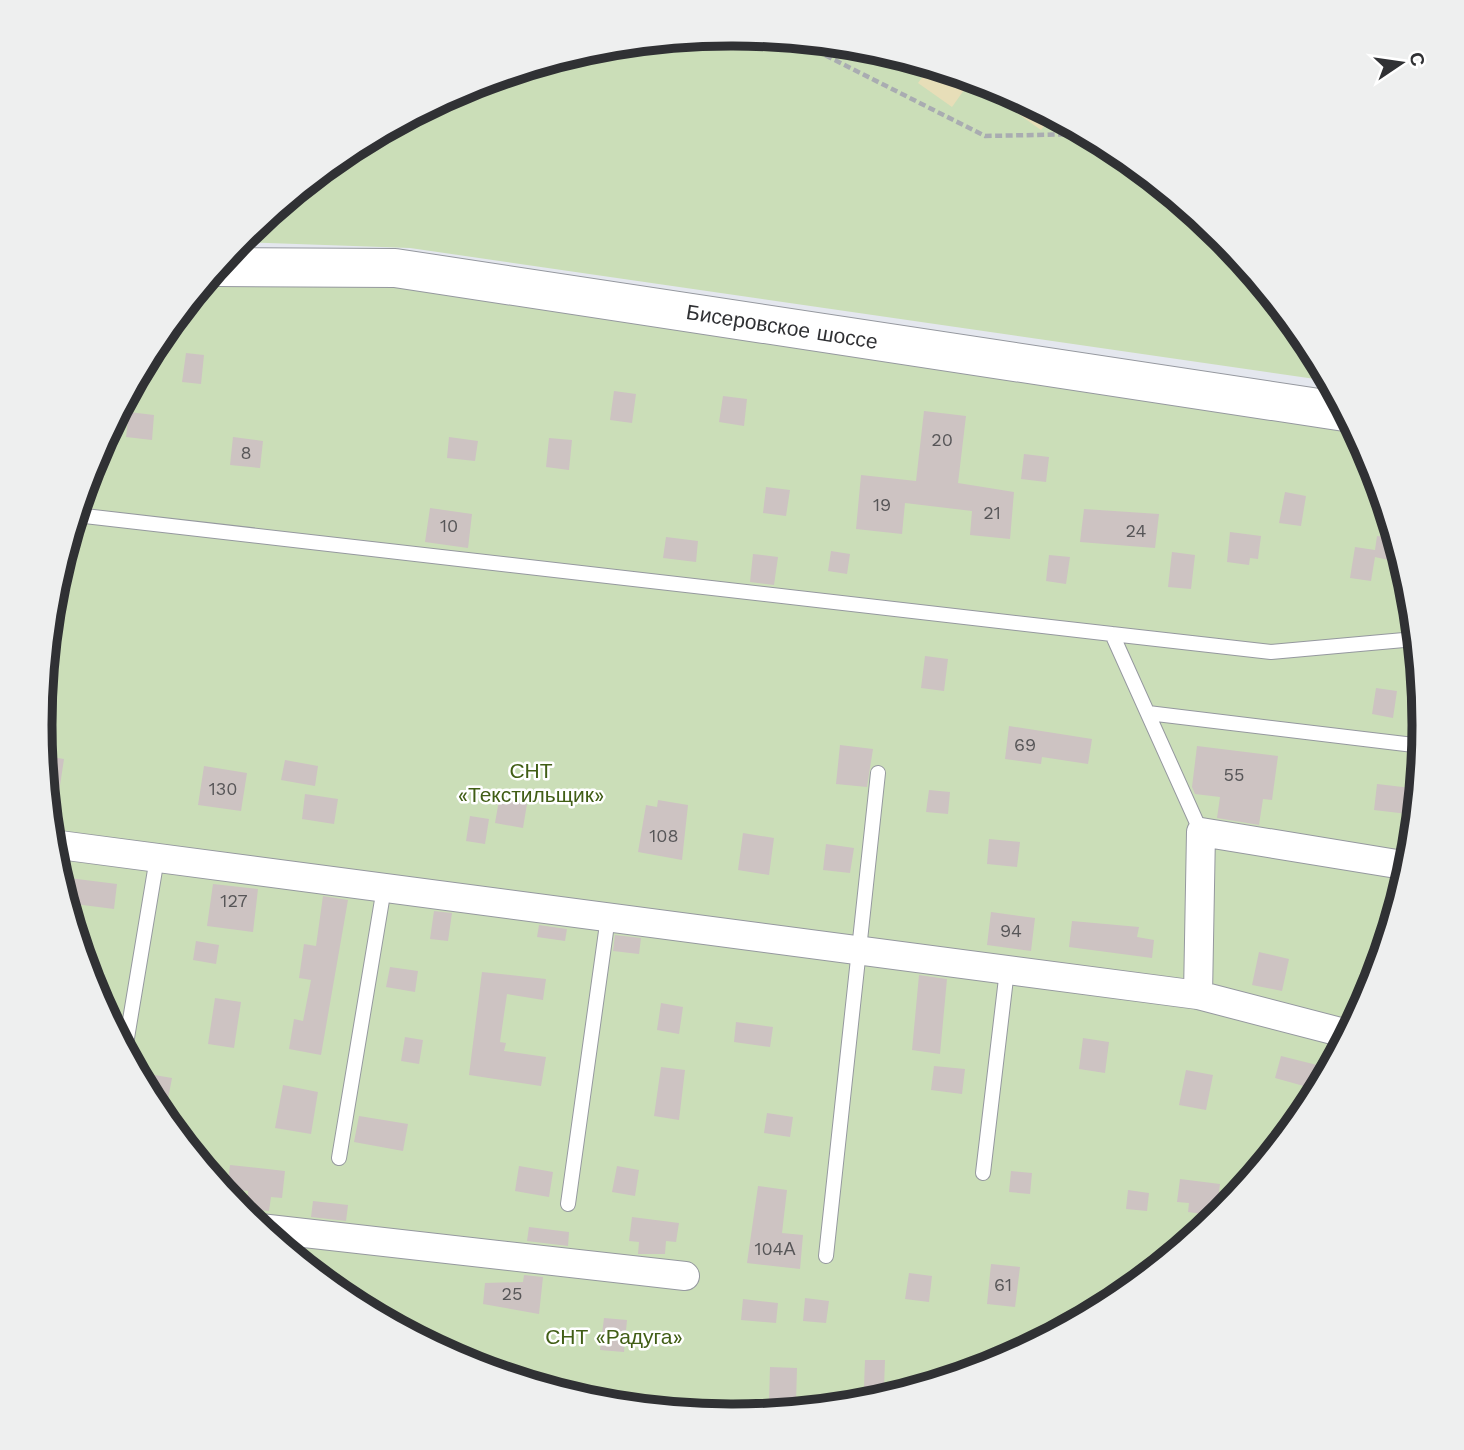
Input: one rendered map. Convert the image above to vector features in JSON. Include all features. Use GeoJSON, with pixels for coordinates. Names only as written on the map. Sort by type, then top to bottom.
{"type":"FeatureCollection","features":[{"type":"Feature","properties":{"kind":"main road","name":"Бисеровское шоссе"},"geometry":{"type":"LineString","coordinates":[[231,267],[395,268],[1334,410]]}},
{"type":"Feature","properties":{"kind":"street"},"geometry":{"type":"LineString","coordinates":[[1198,995],[1201,832],[1397,864]]}},
{"type":"Feature","properties":{"kind":"street"},"geometry":{"type":"LineString","coordinates":[[64,846],[1198,995],[1338,1031]]}},
{"type":"Feature","properties":{"kind":"street"},"geometry":{"type":"LineString","coordinates":[[278,1230],[685,1276]]}},
{"type":"Feature","properties":{"kind":"lane"},"geometry":{"type":"LineString","coordinates":[[86,516],[1271,652],[1406,640]]}},
{"type":"Feature","properties":{"kind":"lane"},"geometry":{"type":"LineString","coordinates":[[1112,634],[1201,832]]}},
{"type":"Feature","properties":{"kind":"lane"},"geometry":{"type":"LineString","coordinates":[[1148,713],[1411,745]]}},
{"type":"Feature","properties":{"kind":"lane"},"geometry":{"type":"LineString","coordinates":[[826,1256],[878,773]]}},
{"type":"Feature","properties":{"kind":"lane"},"geometry":{"type":"LineString","coordinates":[[128,1035],[157,858]]}},
{"type":"Feature","properties":{"kind":"lane"},"geometry":{"type":"LineString","coordinates":[[339,1158],[384,888]]}},
{"type":"Feature","properties":{"kind":"lane"},"geometry":{"type":"LineString","coordinates":[[568,1204],[608,917]]}},
{"type":"Feature","properties":{"kind":"lane"},"geometry":{"type":"LineString","coordinates":[[983,1173],[1007,970]]}},
{"type":"Feature","properties":{"kind":"path"},"geometry":{"type":"LineString","coordinates":[[816,51],[985,136],[1067,134]]}},
{"type":"Feature","properties":{"kind":"green space"},"geometry":{"type":"Polygon","coordinates":[[[732,46],[821,51],[908,69],[992,97],[1008,105],[1016,112],[1037,118],[1110,160],[1180,214],[1243,277],[1297,347],[1316,379],[410,248],[255,243],[284,214],[354,160],[431,116],[514,82],[556,69],[643,51],[732,46]]]}},
{"type":"Feature","properties":{"kind":"green space","name":"СНТ «Текстильщик»"},"geometry":{"type":"Polygon","coordinates":[[[216,283],[394,284],[1343,427],[1360,465],[1388,549],[1406,636],[1412,725],[1410,769],[1406,814],[1388,901],[1360,985],[1341,1026],[1297,1103],[1243,1173],[1180,1236],[1146,1264],[1110,1290],[1033,1334],[992,1353],[908,1381],[821,1399],[776,1403],[688,1403],[643,1399],[556,1381],[514,1368],[472,1353],[392,1313],[354,1290],[284,1236],[221,1173],[193,1139],[144,1065],[104,985],[76,901],[66,858],[58,814],[52,725],[58,636],[76,549],[104,465],[123,424],[167,347],[216,283]]]}},
{"type":"Feature","properties":{"kind":"sand"},"geometry":{"type":"Polygon","coordinates":[[[924,74],[966,88],[952,107],[918,83],[924,74]]]}},
{"type":"Feature","properties":{"kind":"sand"},"geometry":{"type":"Polygon","coordinates":[[[1000,101],[1046,123],[1041,130],[1000,101]]]}},
{"type":"Feature","properties":{"kind":"building"},"geometry":{"type":"Polygon","coordinates":[[[186,353],[204,355],[201,384],[182,382],[186,353]]]}},
{"type":"Feature","properties":{"kind":"building"},"geometry":{"type":"Polygon","coordinates":[[[614,391],[636,394],[632,423],[610,420],[614,391]]]}},
{"type":"Feature","properties":{"kind":"building"},"geometry":{"type":"Polygon","coordinates":[[[723,396],[747,399],[744,426],[719,422],[723,396]]]}},
{"type":"Feature","properties":{"kind":"building"},"geometry":{"type":"Polygon","coordinates":[[[924,411],[966,416],[958,483],[1014,492],[1010,539],[970,535],[972,511],[905,503],[902,534],[856,529],[861,475],[916,481],[924,411]]]}},
{"type":"Feature","properties":{"kind":"building"},"geometry":{"type":"Polygon","coordinates":[[[129,412],[154,415],[152,440],[126,437],[129,412]]]}},
{"type":"Feature","properties":{"kind":"building"},"geometry":{"type":"Polygon","coordinates":[[[233,437],[263,441],[260,468],[230,465],[233,437]]]}},
{"type":"Feature","properties":{"kind":"building"},"geometry":{"type":"Polygon","coordinates":[[[449,437],[478,441],[475,461],[447,458],[449,437]]]}},
{"type":"Feature","properties":{"kind":"building"},"geometry":{"type":"Polygon","coordinates":[[[549,438],[572,440],[569,470],[546,467],[549,438]]]}},
{"type":"Feature","properties":{"kind":"building"},"geometry":{"type":"Polygon","coordinates":[[[1024,454],[1049,457],[1046,482],[1021,479],[1024,454]]]}},
{"type":"Feature","properties":{"kind":"building"},"geometry":{"type":"Polygon","coordinates":[[[766,487],[790,490],[786,516],[763,513],[766,487]]]}},
{"type":"Feature","properties":{"kind":"building"},"geometry":{"type":"Polygon","coordinates":[[[1285,492],[1306,496],[1301,526],[1279,523],[1285,492]]]}},
{"type":"Feature","properties":{"kind":"building"},"geometry":{"type":"Polygon","coordinates":[[[430,508],[472,514],[468,548],[425,542],[430,508]]]}},
{"type":"Feature","properties":{"kind":"building"},"geometry":{"type":"Polygon","coordinates":[[[1084,509],[1159,514],[1155,548],[1080,542],[1084,509]]]}},
{"type":"Feature","properties":{"kind":"building"},"geometry":{"type":"Polygon","coordinates":[[[1230,532],[1261,536],[1258,559],[1250,558],[1249,565],[1227,562],[1230,532]]]}},
{"type":"Feature","properties":{"kind":"building"},"geometry":{"type":"Polygon","coordinates":[[[1377,536],[1384,537],[1391,560],[1375,557],[1371,581],[1350,578],[1355,547],[1375,550],[1377,536]]]}},
{"type":"Feature","properties":{"kind":"building"},"geometry":{"type":"Polygon","coordinates":[[[666,537],[698,541],[696,562],[663,558],[666,537]]]}},
{"type":"Feature","properties":{"kind":"building"},"geometry":{"type":"Polygon","coordinates":[[[831,551],[850,554],[847,574],[828,571],[831,551]]]}},
{"type":"Feature","properties":{"kind":"building"},"geometry":{"type":"Polygon","coordinates":[[[1172,552],[1195,555],[1191,589],[1168,587],[1172,552]]]}},
{"type":"Feature","properties":{"kind":"building"},"geometry":{"type":"Polygon","coordinates":[[[753,554],[778,557],[774,585],[750,582],[753,554]]]}},
{"type":"Feature","properties":{"kind":"building"},"geometry":{"type":"Polygon","coordinates":[[[1049,555],[1070,557],[1066,584],[1046,581],[1049,555]]]}},
{"type":"Feature","properties":{"kind":"building"},"geometry":{"type":"Polygon","coordinates":[[[925,656],[948,659],[944,691],[921,688],[925,656]]]}},
{"type":"Feature","properties":{"kind":"building"},"geometry":{"type":"Polygon","coordinates":[[[1376,688],[1397,691],[1393,718],[1372,714],[1376,688]]]}},
{"type":"Feature","properties":{"kind":"building"},"geometry":{"type":"Polygon","coordinates":[[[1009,726],[1092,739],[1088,764],[1042,757],[1041,764],[1005,759],[1009,726]]]}},
{"type":"Feature","properties":{"kind":"building"},"geometry":{"type":"Polygon","coordinates":[[[840,745],[873,749],[867,787],[836,784],[840,745]]]}},
{"type":"Feature","properties":{"kind":"building"},"geometry":{"type":"Polygon","coordinates":[[[1197,746],[1278,756],[1272,800],[1263,799],[1259,825],[1217,818],[1220,797],[1195,794],[1192,787],[1197,746]]]}},
{"type":"Feature","properties":{"kind":"building"},"geometry":{"type":"Polygon","coordinates":[[[53,757],[64,759],[57,804],[53,757]]]}},
{"type":"Feature","properties":{"kind":"building"},"geometry":{"type":"Polygon","coordinates":[[[285,760],[318,766],[315,786],[281,780],[285,760]]]}},
{"type":"Feature","properties":{"kind":"building"},"geometry":{"type":"Polygon","coordinates":[[[204,766],[247,773],[241,811],[198,805],[204,766]]]}},
{"type":"Feature","properties":{"kind":"building"},"geometry":{"type":"Polygon","coordinates":[[[1377,784],[1408,788],[1406,814],[1374,810],[1377,784]]]}},
{"type":"Feature","properties":{"kind":"building"},"geometry":{"type":"Polygon","coordinates":[[[929,790],[950,792],[948,814],[926,812],[929,790]]]}},
{"type":"Feature","properties":{"kind":"building"},"geometry":{"type":"Polygon","coordinates":[[[305,794],[338,799],[334,824],[302,819],[305,794]]]}},
{"type":"Feature","properties":{"kind":"building"},"geometry":{"type":"Polygon","coordinates":[[[499,800],[527,804],[523,828],[495,823],[499,800]]]}},
{"type":"Feature","properties":{"kind":"building"},"geometry":{"type":"Polygon","coordinates":[[[658,800],[688,805],[682,860],[638,852],[646,805],[657,807],[658,800]]]}},
{"type":"Feature","properties":{"kind":"building"},"geometry":{"type":"Polygon","coordinates":[[[470,816],[489,819],[485,844],[466,841],[470,816]]]}},
{"type":"Feature","properties":{"kind":"building"},"geometry":{"type":"Polygon","coordinates":[[[743,833],[774,838],[769,875],[738,870],[743,833]]]}},
{"type":"Feature","properties":{"kind":"building"},"geometry":{"type":"Polygon","coordinates":[[[989,839],[1020,842],[1017,867],[987,864],[989,839]]]}},
{"type":"Feature","properties":{"kind":"building"},"geometry":{"type":"Polygon","coordinates":[[[826,844],[854,848],[850,873],[823,870],[826,844]]]}},
{"type":"Feature","properties":{"kind":"building"},"geometry":{"type":"Polygon","coordinates":[[[71,878],[117,884],[114,909],[77,904],[71,878]]]}},
{"type":"Feature","properties":{"kind":"building"},"geometry":{"type":"Polygon","coordinates":[[[213,884],[258,889],[253,932],[207,926],[213,884]]]}},
{"type":"Feature","properties":{"kind":"building"},"geometry":{"type":"Polygon","coordinates":[[[323,896],[348,900],[321,1055],[289,1049],[294,1019],[303,1021],[311,980],[299,978],[304,944],[316,946],[323,896]]]}},
{"type":"Feature","properties":{"kind":"building"},"geometry":{"type":"Polygon","coordinates":[[[434,911],[452,913],[448,941],[430,939],[434,911]]]}},
{"type":"Feature","properties":{"kind":"building"},"geometry":{"type":"Polygon","coordinates":[[[991,912],[1035,918],[1031,951],[987,945],[991,912]]]}},
{"type":"Feature","properties":{"kind":"building"},"geometry":{"type":"Polygon","coordinates":[[[1072,921],[1139,927],[1137,937],[1154,940],[1152,958],[1069,947],[1072,921]]]}},
{"type":"Feature","properties":{"kind":"building"},"geometry":{"type":"Polygon","coordinates":[[[539,925],[567,929],[565,941],[537,937],[539,925]]]}},
{"type":"Feature","properties":{"kind":"building"},"geometry":{"type":"Polygon","coordinates":[[[615,935],[641,938],[639,954],[613,951],[615,935]]]}},
{"type":"Feature","properties":{"kind":"building"},"geometry":{"type":"Polygon","coordinates":[[[196,941],[219,945],[216,964],[193,960],[196,941]]]}},
{"type":"Feature","properties":{"kind":"building"},"geometry":{"type":"Polygon","coordinates":[[[1259,952],[1289,959],[1282,991],[1252,985],[1259,952]]]}},
{"type":"Feature","properties":{"kind":"building"},"geometry":{"type":"Polygon","coordinates":[[[390,967],[418,971],[415,992],[386,987],[390,967]]]}},
{"type":"Feature","properties":{"kind":"building"},"geometry":{"type":"Polygon","coordinates":[[[482,972],[546,979],[543,1000],[507,994],[500,1042],[506,1043],[504,1051],[546,1057],[541,1086],[469,1075],[482,972]]]}},
{"type":"Feature","properties":{"kind":"building"},"geometry":{"type":"Polygon","coordinates":[[[919,975],[947,979],[940,1054],[912,1050],[919,975]]]}},
{"type":"Feature","properties":{"kind":"building"},"geometry":{"type":"Polygon","coordinates":[[[215,998],[241,1002],[234,1048],[208,1044],[215,998]]]}},
{"type":"Feature","properties":{"kind":"building"},"geometry":{"type":"Polygon","coordinates":[[[661,1003],[683,1007],[679,1034],[657,1030],[661,1003]]]}},
{"type":"Feature","properties":{"kind":"building"},"geometry":{"type":"Polygon","coordinates":[[[736,1022],[773,1027],[770,1047],[734,1042],[736,1022]]]}},
{"type":"Feature","properties":{"kind":"building"},"geometry":{"type":"Polygon","coordinates":[[[405,1037],[423,1040],[419,1064],[401,1061],[405,1037]]]}},
{"type":"Feature","properties":{"kind":"building"},"geometry":{"type":"Polygon","coordinates":[[[1083,1038],[1109,1042],[1105,1073],[1079,1069],[1083,1038]]]}},
{"type":"Feature","properties":{"kind":"building"},"geometry":{"type":"Polygon","coordinates":[[[1281,1056],[1317,1065],[1307,1087],[1275,1078],[1281,1056]]]}},
{"type":"Feature","properties":{"kind":"building"},"geometry":{"type":"Polygon","coordinates":[[[934,1066],[965,1069],[962,1094],[931,1090],[934,1066]]]}},
{"type":"Feature","properties":{"kind":"building"},"geometry":{"type":"Polygon","coordinates":[[[661,1067],[685,1070],[679,1120],[654,1116],[661,1067]]]}},
{"type":"Feature","properties":{"kind":"building"},"geometry":{"type":"Polygon","coordinates":[[[1186,1070],[1213,1075],[1206,1110],[1179,1105],[1186,1070]]]}},
{"type":"Feature","properties":{"kind":"building"},"geometry":{"type":"Polygon","coordinates":[[[150,1074],[172,1078],[168,1099],[164,1098],[150,1074]]]}},
{"type":"Feature","properties":{"kind":"building"},"geometry":{"type":"Polygon","coordinates":[[[283,1085],[318,1092],[311,1134],[275,1128],[283,1085]]]}},
{"type":"Feature","properties":{"kind":"building"},"geometry":{"type":"Polygon","coordinates":[[[767,1113],[793,1117],[790,1137],[764,1133],[767,1113]]]}},
{"type":"Feature","properties":{"kind":"building"},"geometry":{"type":"Polygon","coordinates":[[[359,1116],[408,1124],[403,1151],[354,1142],[359,1116]]]}},
{"type":"Feature","properties":{"kind":"building"},"geometry":{"type":"Polygon","coordinates":[[[230,1165],[285,1171],[282,1198],[271,1197],[269,1211],[257,1210],[247,1200],[248,1191],[237,1190],[228,1180],[230,1165]]]}},
{"type":"Feature","properties":{"kind":"building"},"geometry":{"type":"Polygon","coordinates":[[[519,1166],[553,1172],[549,1197],[515,1191],[519,1166]]]}},
{"type":"Feature","properties":{"kind":"building"},"geometry":{"type":"Polygon","coordinates":[[[617,1166],[639,1170],[635,1196],[612,1192],[617,1166]]]}},
{"type":"Feature","properties":{"kind":"building"},"geometry":{"type":"Polygon","coordinates":[[[1011,1171],[1032,1173],[1030,1194],[1009,1192],[1011,1171]]]}},
{"type":"Feature","properties":{"kind":"building"},"geometry":{"type":"Polygon","coordinates":[[[1180,1179],[1220,1184],[1218,1199],[1203,1214],[1188,1212],[1189,1203],[1177,1202],[1180,1179]]]}},
{"type":"Feature","properties":{"kind":"building"},"geometry":{"type":"Polygon","coordinates":[[[758,1186],[787,1190],[782,1233],[803,1235],[800,1269],[747,1263],[758,1186]]]}},
{"type":"Feature","properties":{"kind":"building"},"geometry":{"type":"Polygon","coordinates":[[[1128,1190],[1149,1193],[1147,1211],[1126,1209],[1128,1190]]]}},
{"type":"Feature","properties":{"kind":"building"},"geometry":{"type":"Polygon","coordinates":[[[313,1201],[348,1205],[346,1221],[311,1217],[313,1201]]]}},
{"type":"Feature","properties":{"kind":"building"},"geometry":{"type":"Polygon","coordinates":[[[632,1217],[679,1223],[676,1242],[666,1241],[665,1254],[638,1254],[639,1242],[629,1241],[632,1217]]]}},
{"type":"Feature","properties":{"kind":"building"},"geometry":{"type":"Polygon","coordinates":[[[529,1227],[569,1232],[568,1246],[527,1241],[529,1227]]]}},
{"type":"Feature","properties":{"kind":"building"},"geometry":{"type":"Polygon","coordinates":[[[991,1264],[1020,1267],[1015,1307],[987,1304],[991,1264]]]}},
{"type":"Feature","properties":{"kind":"building"},"geometry":{"type":"Polygon","coordinates":[[[909,1273],[932,1276],[929,1302],[905,1299],[909,1273]]]}},
{"type":"Feature","properties":{"kind":"building"},"geometry":{"type":"Polygon","coordinates":[[[524,1275],[543,1277],[539,1314],[483,1304],[485,1283],[523,1282],[524,1275]]]}},
{"type":"Feature","properties":{"kind":"building"},"geometry":{"type":"Polygon","coordinates":[[[805,1298],[829,1301],[826,1323],[803,1321],[805,1298]]]}},
{"type":"Feature","properties":{"kind":"building"},"geometry":{"type":"Polygon","coordinates":[[[743,1299],[778,1303],[776,1323],[741,1320],[743,1299]]]}},
{"type":"Feature","properties":{"kind":"building"},"geometry":{"type":"Polygon","coordinates":[[[604,1318],[627,1320],[624,1352],[600,1350],[604,1318]]]}},
{"type":"Feature","properties":{"kind":"building"},"geometry":{"type":"Polygon","coordinates":[[[865,1360],[885,1360],[884,1387],[864,1387],[865,1360]]]}},
{"type":"Feature","properties":{"kind":"building"},"geometry":{"type":"Polygon","coordinates":[[[770,1367],[797,1368],[796,1401],[769,1401],[770,1367]]]}},
{"type":"Feature","properties":{"kind":"park label","name":"СНТ «Радуга»"},"geometry":{"type":"Point","coordinates":[614,1337]}}]}
